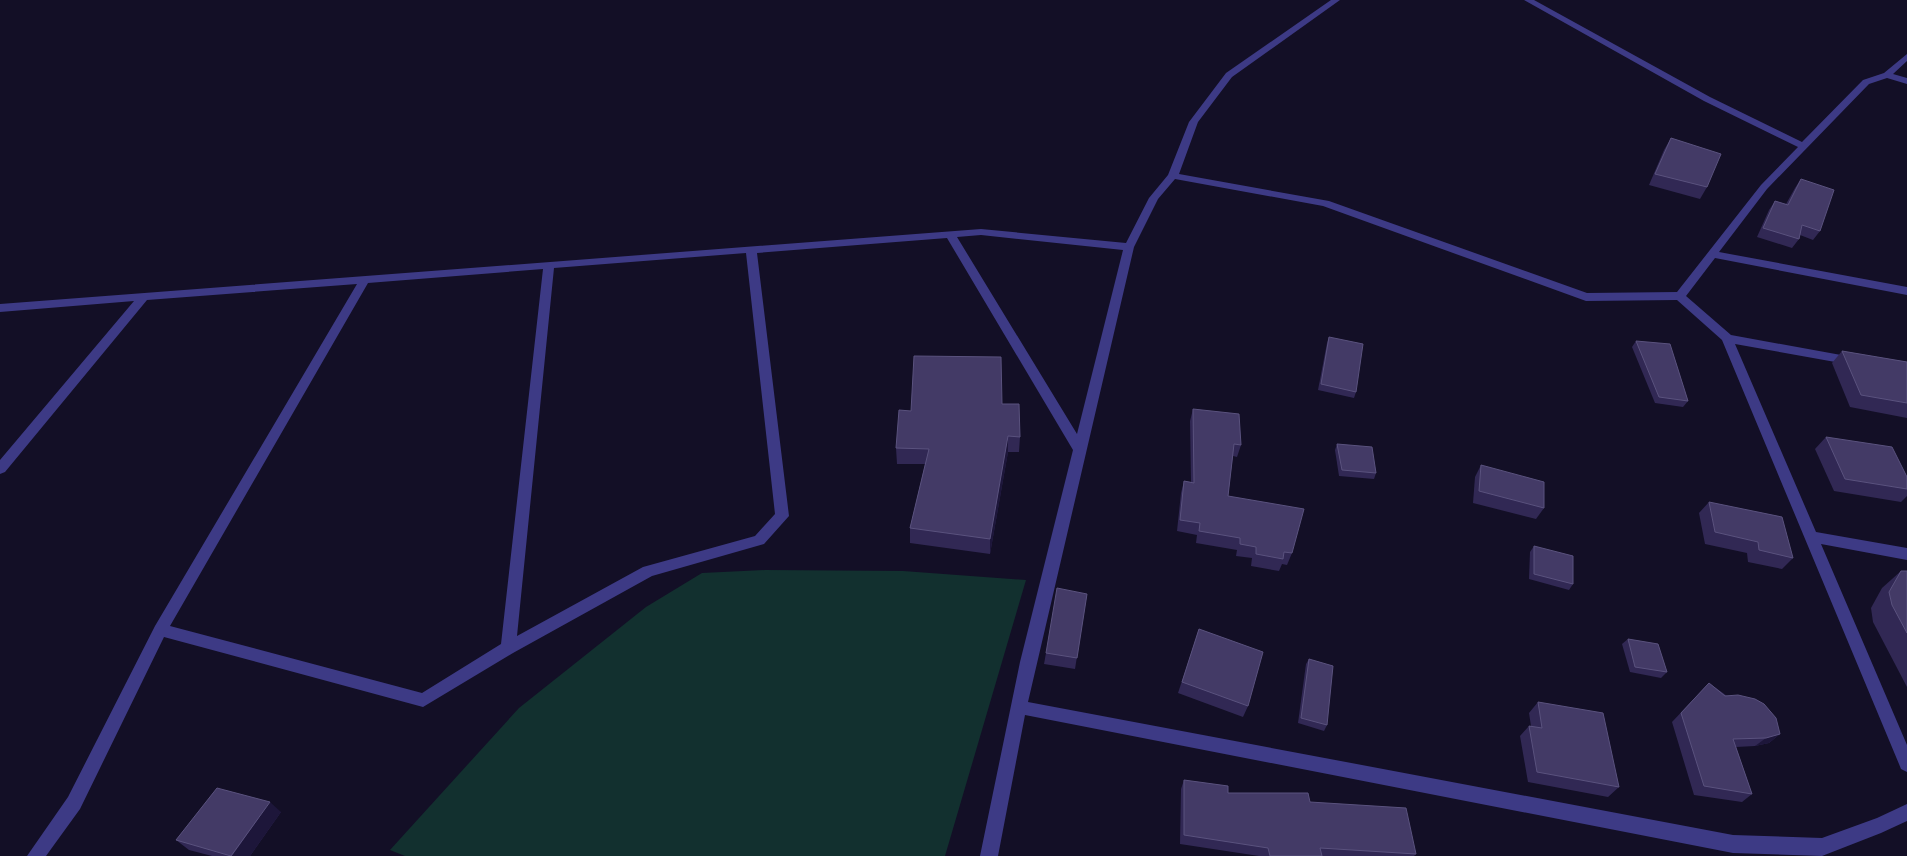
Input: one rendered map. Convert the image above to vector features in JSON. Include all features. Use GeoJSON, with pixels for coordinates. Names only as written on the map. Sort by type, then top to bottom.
{"type":"FeatureCollection","features":[{"type":"Feature","properties":{"kind":"street"},"geometry":{"type":"LineString","coordinates":[[989,856],[1019,707],[1129,247],[1154,198],[1173,176],[1194,122],[1229,75],[1336,0]]}},
{"type":"Feature","properties":{"kind":"street"},"geometry":{"type":"LineString","coordinates":[[1528,0],[1707,99],[1803,146]]}},
{"type":"Feature","properties":{"kind":"street"},"geometry":{"type":"LineString","coordinates":[[1680,296],[1764,187],[1866,82],[1887,75],[1907,57]]}},
{"type":"Feature","properties":{"kind":"street"},"geometry":{"type":"LineString","coordinates":[[1887,75],[1907,81]]}},
{"type":"Feature","properties":{"kind":"street"},"geometry":{"type":"LineString","coordinates":[[1173,176],[1325,203],[1586,297],[1680,296],[1727,338],[1907,764]]}},
{"type":"Feature","properties":{"kind":"street"},"geometry":{"type":"LineString","coordinates":[[0,308],[981,232],[1129,247]]}},
{"type":"Feature","properties":{"kind":"street"},"geometry":{"type":"LineString","coordinates":[[950,234],[1080,450]]}},
{"type":"Feature","properties":{"kind":"street"},"geometry":{"type":"LineString","coordinates":[[160,630],[423,700],[508,648],[648,571],[759,540],[782,516],[751,249]]}},
{"type":"Feature","properties":{"kind":"street"},"geometry":{"type":"LineString","coordinates":[[1712,254],[1907,291]]}},
{"type":"Feature","properties":{"kind":"street"},"geometry":{"type":"LineString","coordinates":[[508,648],[549,265]]}},
{"type":"Feature","properties":{"kind":"street"},"geometry":{"type":"LineString","coordinates":[[36,856],[74,803],[160,630],[365,279]]}},
{"type":"Feature","properties":{"kind":"street"},"geometry":{"type":"LineString","coordinates":[[0,469],[144,296]]}},
{"type":"Feature","properties":{"kind":"street"},"geometry":{"type":"LineString","coordinates":[[1727,338],[1818,357],[1868,362]]}},
{"type":"Feature","properties":{"kind":"street"},"geometry":{"type":"LineString","coordinates":[[1811,537],[1907,554]]}},
{"type":"Feature","properties":{"kind":"street"},"geometry":{"type":"LineString","coordinates":[[1019,707],[1733,844],[1822,847],[1882,825],[1907,812]]}},
{"type":"Feature","properties":{"kind":"green space"},"geometry":{"type":"Polygon","coordinates":[[[765,570],[903,571],[1026,580],[945,856],[405,856],[390,850],[519,708],[646,607],[702,573],[765,570]]]}},
{"type":"Feature","properties":{"kind":"building"},"geometry":{"type":"Polygon","coordinates":[[[1671,138],[1721,154],[1707,187],[1655,174],[1671,138]]]}},
{"type":"Feature","properties":{"kind":"building"},"geometry":{"type":"Polygon","coordinates":[[[1801,179],[1834,190],[1820,231],[1802,225],[1799,239],[1763,228],[1775,201],[1788,205],[1801,179]]]}},
{"type":"Feature","properties":{"kind":"building"},"geometry":{"type":"Polygon","coordinates":[[[1329,337],[1363,344],[1356,392],[1321,384],[1329,337]]]}},
{"type":"Feature","properties":{"kind":"building"},"geometry":{"type":"Polygon","coordinates":[[[1636,341],[1670,344],[1688,401],[1659,397],[1636,341]]]}},
{"type":"Feature","properties":{"kind":"building"},"geometry":{"type":"Polygon","coordinates":[[[1842,351],[1907,362],[1907,403],[1861,395],[1842,351]]]}},
{"type":"Feature","properties":{"kind":"building"},"geometry":{"type":"Polygon","coordinates":[[[914,356],[1001,357],[1002,404],[1019,404],[1020,437],[1008,436],[990,539],[910,528],[929,449],[896,448],[899,410],[911,411],[914,356]]]}},
{"type":"Feature","properties":{"kind":"building"},"geometry":{"type":"Polygon","coordinates":[[[1193,409],[1239,414],[1241,445],[1234,444],[1228,496],[1304,509],[1292,553],[1284,552],[1283,559],[1256,554],[1256,547],[1240,544],[1240,538],[1199,531],[1200,523],[1180,520],[1184,481],[1194,483],[1193,409]]]}},
{"type":"Feature","properties":{"kind":"building"},"geometry":{"type":"Polygon","coordinates":[[[1826,437],[1892,447],[1907,477],[1907,489],[1845,479],[1826,437]]]}},
{"type":"Feature","properties":{"kind":"building"},"geometry":{"type":"Polygon","coordinates":[[[1337,444],[1372,447],[1376,473],[1342,470],[1337,444]]]}},
{"type":"Feature","properties":{"kind":"building"},"geometry":{"type":"Polygon","coordinates":[[[1481,465],[1544,482],[1544,508],[1479,491],[1481,465]]]}},
{"type":"Feature","properties":{"kind":"building"},"geometry":{"type":"Polygon","coordinates":[[[1709,502],[1782,517],[1793,558],[1759,550],[1758,542],[1715,532],[1709,502]]]}},
{"type":"Feature","properties":{"kind":"building"},"geometry":{"type":"Polygon","coordinates":[[[1534,546],[1573,556],[1573,584],[1534,574],[1534,546]]]}},
{"type":"Feature","properties":{"kind":"building"},"geometry":{"type":"Polygon","coordinates":[[[1901,571],[1907,571],[1907,633],[1892,605],[1889,592],[1901,571]]]}},
{"type":"Feature","properties":{"kind":"building"},"geometry":{"type":"Polygon","coordinates":[[[1057,588],[1087,594],[1077,658],[1046,653],[1057,588]]]}},
{"type":"Feature","properties":{"kind":"building"},"geometry":{"type":"Polygon","coordinates":[[[1199,629],[1263,652],[1248,706],[1182,682],[1199,629]]]}},
{"type":"Feature","properties":{"kind":"building"},"geometry":{"type":"Polygon","coordinates":[[[1628,639],[1658,644],[1667,672],[1635,667],[1628,639]]]}},
{"type":"Feature","properties":{"kind":"building"},"geometry":{"type":"Polygon","coordinates":[[[1309,659],[1333,666],[1327,725],[1301,718],[1309,659]]]}},
{"type":"Feature","properties":{"kind":"building"},"geometry":{"type":"Polygon","coordinates":[[[1709,683],[1725,696],[1738,695],[1755,699],[1764,704],[1776,718],[1780,734],[1766,738],[1733,739],[1752,794],[1704,786],[1681,713],[1709,683]]]}},
{"type":"Feature","properties":{"kind":"building"},"geometry":{"type":"Polygon","coordinates":[[[1538,702],[1603,713],[1619,787],[1537,772],[1529,726],[1542,728],[1538,702]]]}},
{"type":"Feature","properties":{"kind":"building"},"geometry":{"type":"Polygon","coordinates":[[[1184,780],[1228,786],[1228,793],[1308,793],[1310,802],[1406,808],[1416,854],[1320,848],[1322,856],[1270,856],[1268,848],[1184,835],[1184,780]]]}},
{"type":"Feature","properties":{"kind":"building"},"geometry":{"type":"Polygon","coordinates":[[[217,788],[270,802],[231,856],[176,840],[217,788]]]}}]}
